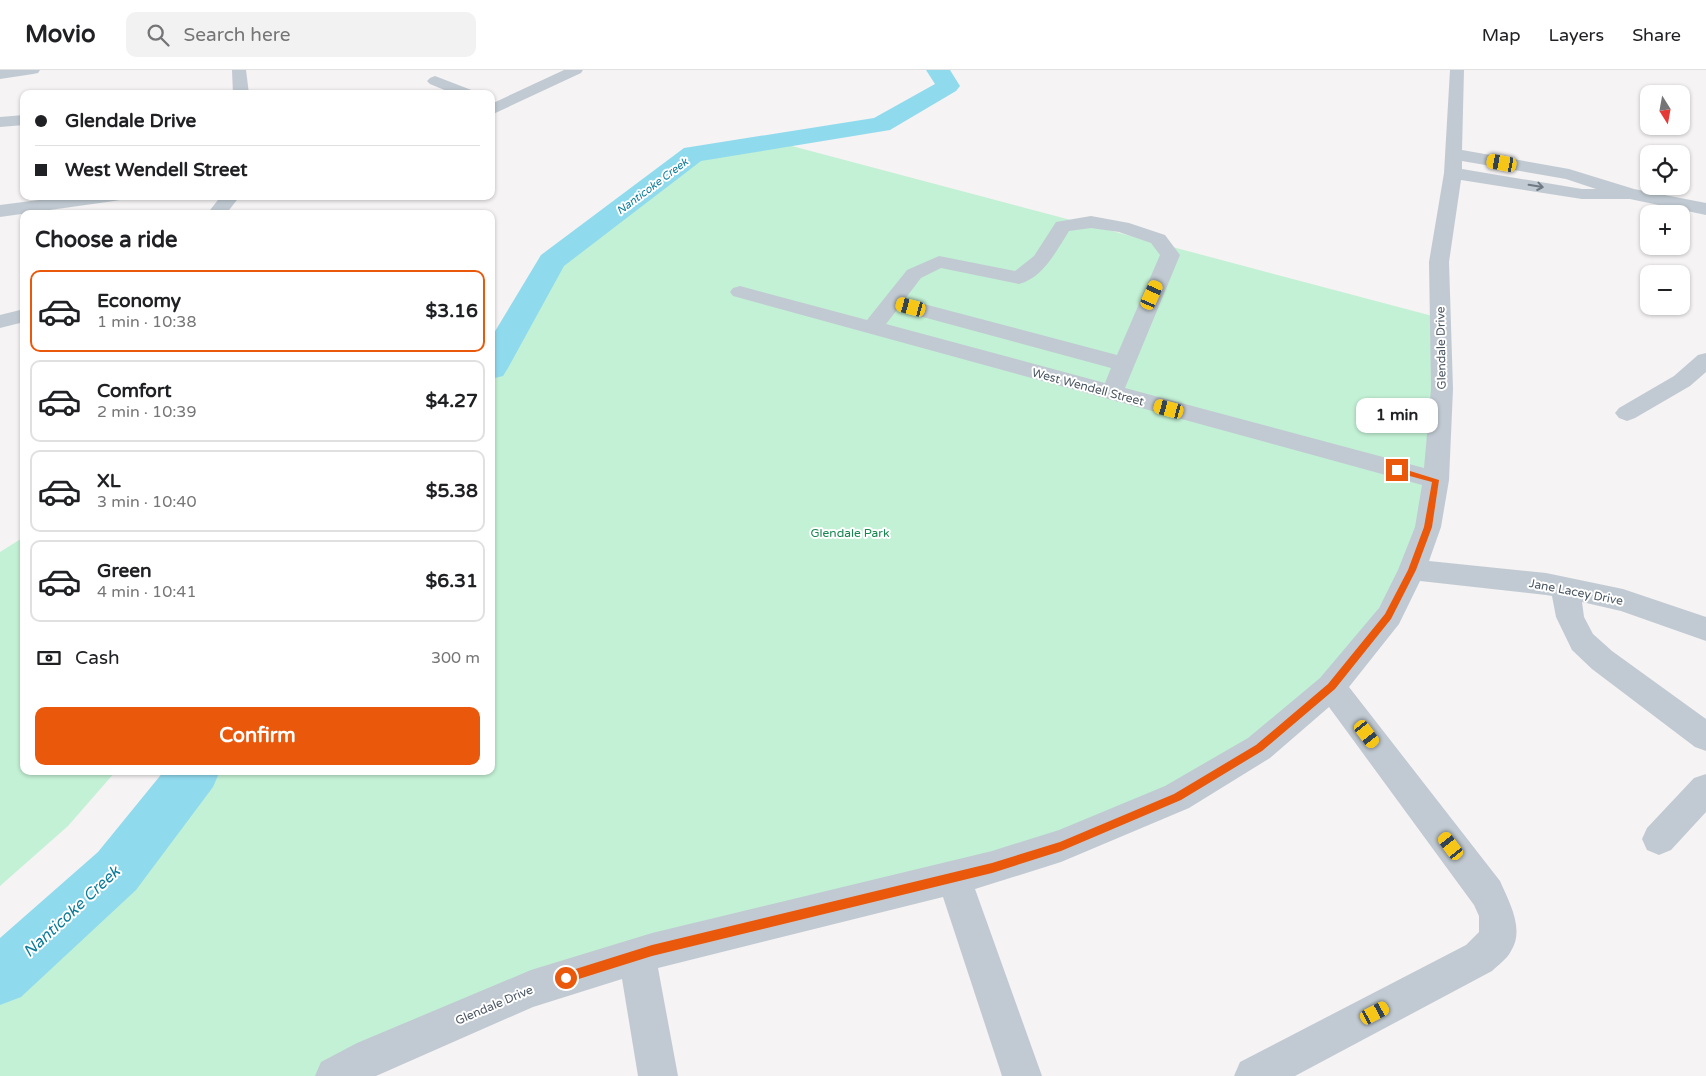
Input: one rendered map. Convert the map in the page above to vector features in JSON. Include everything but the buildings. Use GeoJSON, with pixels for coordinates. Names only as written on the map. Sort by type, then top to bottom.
{"type":"FeatureCollection","features":[{"type":"Feature","properties":{"kind":"street"},"geometry":{"type":"LineString","coordinates":[[0,74],[33,70]]}},
{"type":"Feature","properties":{"kind":"street"},"geometry":{"type":"LineString","coordinates":[[237,90],[239,70]]}},
{"type":"Feature","properties":{"kind":"street"},"geometry":{"type":"LineString","coordinates":[[495,107],[576,70]]}},
{"type":"Feature","properties":{"kind":"street","name":"Glendale Drive"},"geometry":{"type":"LineString","coordinates":[[334,1076],[371,1057],[531,989],[637,956],[954,878],[1061,846],[1177,797],[1259,748],[1332,687],[1388,616],[1412,570],[1428,527],[1436,480],[1442,389],[1439,262],[1453,164],[1457,70]]}},
{"type":"Feature","properties":{"kind":"street"},"geometry":{"type":"LineString","coordinates":[[435,81],[458,90]]}},
{"type":"Feature","properties":{"kind":"street"},"geometry":{"type":"LineString","coordinates":[[0,122],[20,120]]}},
{"type":"Feature","properties":{"kind":"street"},"geometry":{"type":"LineString","coordinates":[[1453,164],[1569,174],[1630,194],[1705,211]]}},
{"type":"Feature","properties":{"kind":"street"},"geometry":{"type":"LineString","coordinates":[[0,210],[81,200]]}},
{"type":"Feature","properties":{"kind":"street"},"geometry":{"type":"LineString","coordinates":[[219,210],[228,200]]}},
{"type":"Feature","properties":{"kind":"street"},"geometry":{"type":"LineString","coordinates":[[871,329],[914,274],[940,262],[1019,278],[1041,260],[1063,226],[1091,222],[1122,227],[1158,239],[1170,255],[1112,393]]}},
{"type":"Feature","properties":{"kind":"street","name":"West Wendell Street"},"geometry":{"type":"LineString","coordinates":[[740,292],[871,329],[1436,480]]}},
{"type":"Feature","properties":{"kind":"street"},"geometry":{"type":"LineString","coordinates":[[892,302],[1123,364]]}},
{"type":"Feature","properties":{"kind":"street"},"geometry":{"type":"LineString","coordinates":[[0,322],[20,316]]}},
{"type":"Feature","properties":{"kind":"street"},"geometry":{"type":"LineString","coordinates":[[1627,413],[1682,381],[1706,360]]}},
{"type":"Feature","properties":{"kind":"street","name":"Jane Lacey Drive"},"geometry":{"type":"LineString","coordinates":[[1412,570],[1546,584],[1623,600],[1706,629]]}},
{"type":"Feature","properties":{"kind":"street"},"geometry":{"type":"LineString","coordinates":[[1565,588],[1570,616],[1582,642],[1602,660],[1706,737]]}},
{"type":"Feature","properties":{"kind":"street"},"geometry":{"type":"LineString","coordinates":[[1254,1076],[1479,958],[1498,939],[1497,916],[1487,894],[1332,687]]}},
{"type":"Feature","properties":{"kind":"street"},"geometry":{"type":"LineString","coordinates":[[1659,839],[1706,789]]}},
{"type":"Feature","properties":{"kind":"street"},"geometry":{"type":"LineString","coordinates":[[954,878],[1022,1076]]}},
{"type":"Feature","properties":{"kind":"street"},"geometry":{"type":"LineString","coordinates":[[637,956],[658,1076]]}},
{"type":"Feature","properties":{"kind":"green space","name":"Glendale Park"},"geometry":{"type":"Polygon","coordinates":[[[773,141],[1440,318],[1428,527],[1331,687],[1177,797],[652,951],[335,1076],[0,1076],[0,973],[81,903],[184,775],[495,775],[495,361],[552,261],[693,154],[773,141]]]}},
{"type":"Feature","properties":{"kind":"green space"},"geometry":{"type":"Polygon","coordinates":[[[20,540],[20,775],[113,775],[68,826],[0,886],[0,552],[20,540]]]}},
{"type":"Feature","properties":{"kind":"waterway","name":"Nanticoke Creek"},"geometry":{"type":"LineString","coordinates":[[495,361],[552,261],[693,154],[881,125],[948,86],[938,70]]}},
{"type":"Feature","properties":{"kind":"waterway","name":"Nanticoke Creek"},"geometry":{"type":"LineString","coordinates":[[0,976],[117,871],[192,775]]}},
{"type":"Feature","properties":{"kind":"route"},"geometry":{"type":"LineString","coordinates":[[566,978],[652,951],[992,868],[1061,846],[1177,797],[1259,748],[1332,687],[1388,616],[1412,570],[1428,527],[1436,480],[1397,470]]}}]}
